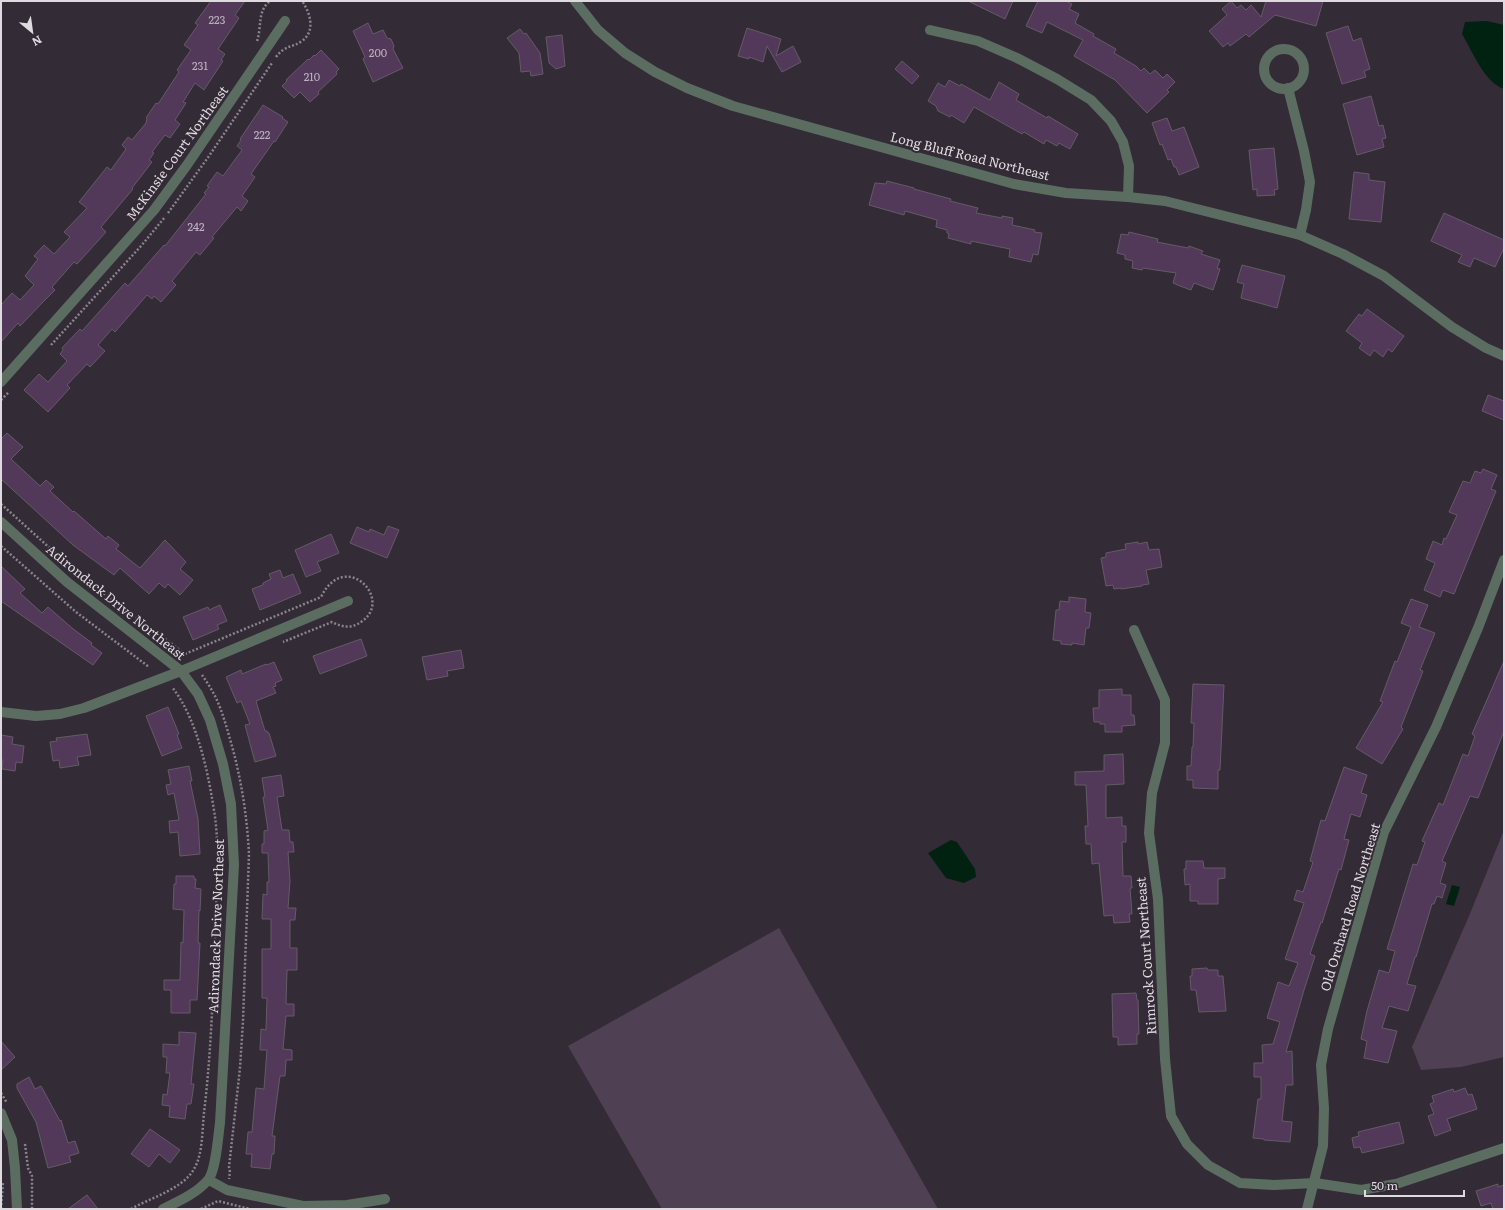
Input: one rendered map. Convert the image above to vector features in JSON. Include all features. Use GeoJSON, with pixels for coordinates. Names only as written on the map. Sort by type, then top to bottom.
{"type":"FeatureCollection","features":[{"type":"Feature","properties":{"kind":"street","name":"Long Bluff Road Northeast"},"geometry":{"type":"LineString","coordinates":[[576,1],[598,30],[625,53],[655,72],[687,88],[733,106],[1014,184],[1066,193],[1165,201],[1300,235],[1343,254],[1384,276],[1452,327],[1486,348],[1504,356]]}},
{"type":"Feature","properties":{"kind":"street","name":"McKinsie Court Northeast"},"geometry":{"type":"LineString","coordinates":[[1,382],[154,210],[187,165],[285,21]]}},
{"type":"Feature","properties":{"kind":"street"},"geometry":{"type":"LineString","coordinates":[[930,30],[978,40],[1057,79],[1091,100],[1111,121],[1123,142],[1129,166],[1128,197]]}},
{"type":"Feature","properties":{"kind":"street"},"geometry":{"type":"LineString","coordinates":[[1288,88],[1304,151],[1310,182],[1306,210],[1300,235]]}},
{"type":"Feature","properties":{"kind":"street","name":"Adirondack Drive Northeast"},"geometry":{"type":"LineString","coordinates":[[1,522],[67,582],[181,670],[198,694],[210,720],[223,764],[231,804],[234,865],[220,1115],[215,1160],[208,1180]]}},
{"type":"Feature","properties":{"kind":"street","name":"Old Orchard Road Northeast"},"geometry":{"type":"LineString","coordinates":[[1307,1209],[1323,1146],[1324,1108],[1321,1064],[1326,1036],[1384,832],[1436,727],[1478,628],[1504,560]]}},
{"type":"Feature","properties":{"kind":"street"},"geometry":{"type":"LineString","coordinates":[[1,712],[36,716],[84,708],[181,670],[348,601]]}},
{"type":"Feature","properties":{"kind":"street","name":"Rimrock Court Northeast"},"geometry":{"type":"LineString","coordinates":[[1134,630],[1165,700],[1165,743],[1152,793],[1149,833],[1158,899],[1165,1059],[1171,1116],[1187,1144],[1208,1165],[1240,1183],[1274,1185],[1314,1183],[1361,1190],[1396,1184],[1504,1148]]}},
{"type":"Feature","properties":{"kind":"street"},"geometry":{"type":"LineString","coordinates":[[1,1113],[12,1140],[17,1209]]}},
{"type":"Feature","properties":{"kind":"street"},"geometry":{"type":"LineString","coordinates":[[164,1209],[188,1196],[208,1180],[227,1190],[303,1206],[346,1205],[385,1199]]}},
{"type":"Feature","properties":{"kind":"path"},"geometry":{"type":"LineString","coordinates":[[253,46],[261,29],[261,16],[263,9],[270,1]]}},
{"type":"Feature","properties":{"kind":"path"},"geometry":{"type":"LineString","coordinates":[[1,504],[107,596],[160,634],[189,658]]}},
{"type":"Feature","properties":{"kind":"path"},"geometry":{"type":"LineString","coordinates":[[1,546],[76,612],[149,666]]}},
{"type":"Feature","properties":{"kind":"path"},"geometry":{"type":"LineString","coordinates":[[131,1209],[176,1186],[184,1181],[194,1170],[199,1151],[208,1079],[212,1016],[217,873],[215,819],[208,777],[194,728],[184,704],[170,685]]}},
{"type":"Feature","properties":{"kind":"path"},"geometry":{"type":"LineString","coordinates":[[1,1209],[3,1179]]}},
{"type":"Feature","properties":{"kind":"path"},"geometry":{"type":"LineString","coordinates":[[201,1209],[218,1201],[250,1209]]}},
{"type":"Feature","properties":{"kind":"shaded area"},"geometry":{"type":"Polygon","coordinates":[[[1487,21],[1504,25],[1504,89],[1497,86],[1485,73],[1462,34],[1465,22],[1487,21]]]}},
{"type":"Feature","properties":{"kind":"shaded area"},"geometry":{"type":"Polygon","coordinates":[[[1504,830],[1504,1057],[1461,1067],[1421,1070],[1412,1047],[1469,916],[1504,830]]]}},
{"type":"Feature","properties":{"kind":"shaded area"},"geometry":{"type":"Polygon","coordinates":[[[951,840],[957,842],[975,869],[976,877],[964,883],[946,878],[928,853],[951,840]]]}},
{"type":"Feature","properties":{"kind":"shaded area"},"geometry":{"type":"Polygon","coordinates":[[[1452,885],[1460,887],[1454,906],[1446,904],[1452,885]]]}},
{"type":"Feature","properties":{"kind":"shaded area"},"geometry":{"type":"Polygon","coordinates":[[[779,928],[938,1209],[662,1209],[568,1046],[779,928]]]}},
{"type":"Feature","properties":{"kind":"building"},"geometry":{"type":"Polygon","coordinates":[[[211,1],[245,1],[235,15],[239,18],[218,49],[225,54],[221,60],[223,61],[204,90],[195,83],[183,102],[186,103],[175,120],[180,124],[170,138],[165,135],[152,152],[154,153],[149,160],[152,162],[132,188],[133,189],[101,227],[106,232],[77,264],[74,262],[52,287],[55,290],[20,326],[18,323],[1,342],[1,305],[12,293],[20,300],[34,285],[25,276],[38,259],[34,256],[44,245],[54,254],[70,237],[64,232],[87,208],[79,202],[107,167],[111,170],[126,149],[122,145],[128,137],[132,140],[146,123],[146,118],[156,103],[158,104],[179,72],[177,70],[191,50],[184,45],[198,25],[195,23],[211,1]]]}},
{"type":"Feature","properties":{"kind":"building"},"geometry":{"type":"Polygon","coordinates":[[[968,1],[1013,1],[1005,19],[968,1]]]}},
{"type":"Feature","properties":{"kind":"building"},"geometry":{"type":"Polygon","coordinates":[[[1038,1],[1066,1],[1072,4],[1069,9],[1079,14],[1075,23],[1094,34],[1093,36],[1116,49],[1114,53],[1136,66],[1141,71],[1144,68],[1150,74],[1155,70],[1163,78],[1167,74],[1175,82],[1167,90],[1169,92],[1147,113],[1115,80],[1074,56],[1083,40],[1047,22],[1042,33],[1026,26],[1038,1]]]}},
{"type":"Feature","properties":{"kind":"building"},"geometry":{"type":"Polygon","coordinates":[[[1231,1],[1237,8],[1241,5],[1246,10],[1251,5],[1261,17],[1266,1],[1323,1],[1316,26],[1275,15],[1249,37],[1246,34],[1230,46],[1228,43],[1223,47],[1209,31],[1227,15],[1222,9],[1231,1]]]}},
{"type":"Feature","properties":{"kind":"building"},"geometry":{"type":"Polygon","coordinates":[[[368,23],[373,34],[383,30],[387,38],[391,39],[394,46],[393,49],[403,68],[373,82],[363,59],[365,57],[353,31],[368,23]]]}},
{"type":"Feature","properties":{"kind":"building"},"geometry":{"type":"Polygon","coordinates":[[[1348,26],[1353,41],[1361,38],[1370,69],[1364,71],[1366,77],[1342,84],[1326,33],[1348,26]]]}},
{"type":"Feature","properties":{"kind":"building"},"geometry":{"type":"Polygon","coordinates":[[[747,28],[781,39],[776,56],[793,46],[801,62],[782,72],[767,46],[763,62],[749,57],[749,59],[738,56],[747,28]]]}},
{"type":"Feature","properties":{"kind":"building"},"geometry":{"type":"Polygon","coordinates":[[[520,29],[524,34],[526,33],[540,53],[543,74],[531,76],[530,71],[521,72],[519,53],[507,38],[520,29]]]}},
{"type":"Feature","properties":{"kind":"building"},"geometry":{"type":"Polygon","coordinates":[[[562,35],[565,66],[556,69],[549,63],[546,37],[562,35]]]}},
{"type":"Feature","properties":{"kind":"building"},"geometry":{"type":"Polygon","coordinates":[[[321,50],[339,69],[336,72],[337,74],[310,102],[300,92],[294,98],[282,86],[287,81],[286,80],[308,59],[309,60],[314,55],[315,56],[321,50]]]}},
{"type":"Feature","properties":{"kind":"building"},"geometry":{"type":"Polygon","coordinates":[[[902,61],[919,76],[912,84],[895,69],[902,61]]]}},
{"type":"Feature","properties":{"kind":"building"},"geometry":{"type":"Polygon","coordinates":[[[949,80],[960,86],[961,84],[990,100],[999,82],[1019,94],[1016,100],[1047,118],[1048,116],[1078,134],[1070,149],[1059,143],[1057,146],[1046,140],[1044,144],[1024,132],[1022,134],[974,107],[964,123],[951,115],[950,117],[938,111],[936,106],[928,101],[938,83],[945,87],[949,80]]]}},
{"type":"Feature","properties":{"kind":"building"},"geometry":{"type":"Polygon","coordinates":[[[1371,96],[1379,126],[1383,125],[1386,138],[1382,139],[1384,147],[1357,155],[1343,104],[1371,96]]]}},
{"type":"Feature","properties":{"kind":"building"},"geometry":{"type":"Polygon","coordinates":[[[263,105],[283,117],[282,118],[288,122],[251,174],[255,177],[242,196],[248,201],[241,211],[237,207],[212,237],[214,238],[200,255],[196,252],[172,281],[176,285],[161,302],[154,296],[152,299],[147,295],[115,332],[112,329],[98,345],[105,351],[90,367],[87,364],[67,385],[70,388],[48,412],[24,390],[39,374],[48,382],[67,361],[60,354],[63,350],[62,348],[80,329],[82,331],[125,283],[128,286],[164,245],[165,246],[206,194],[204,193],[209,187],[207,186],[217,172],[223,176],[242,150],[237,146],[241,140],[240,139],[263,105]]]}},
{"type":"Feature","properties":{"kind":"building"},"geometry":{"type":"Polygon","coordinates":[[[1167,118],[1172,131],[1184,127],[1199,167],[1179,175],[1171,159],[1168,160],[1162,144],[1160,145],[1152,123],[1167,118]]]}},
{"type":"Feature","properties":{"kind":"building"},"geometry":{"type":"Polygon","coordinates":[[[1274,148],[1278,189],[1274,190],[1275,195],[1257,196],[1257,189],[1253,190],[1249,150],[1274,148]]]}},
{"type":"Feature","properties":{"kind":"building"},"geometry":{"type":"Polygon","coordinates":[[[1354,172],[1369,174],[1369,180],[1385,182],[1381,222],[1349,219],[1354,172]]]}},
{"type":"Feature","properties":{"kind":"building"},"geometry":{"type":"Polygon","coordinates":[[[887,181],[951,199],[950,201],[978,208],[976,213],[1002,218],[1002,216],[1013,218],[1012,225],[1042,233],[1038,255],[1033,254],[1031,262],[1009,257],[1010,249],[971,241],[971,244],[948,238],[949,234],[947,233],[947,230],[936,227],[937,220],[905,211],[904,215],[869,205],[875,183],[886,184],[887,181]]]}},
{"type":"Feature","properties":{"kind":"building"},"geometry":{"type":"Polygon","coordinates":[[[1444,213],[1504,240],[1504,248],[1495,267],[1474,258],[1470,267],[1458,262],[1462,255],[1431,241],[1444,213]]]}},
{"type":"Feature","properties":{"kind":"building"},"geometry":{"type":"Polygon","coordinates":[[[1129,232],[1158,239],[1157,242],[1188,248],[1189,246],[1203,251],[1201,254],[1220,260],[1217,268],[1220,269],[1213,290],[1194,283],[1191,290],[1173,283],[1176,273],[1143,268],[1142,270],[1132,268],[1133,261],[1125,259],[1125,255],[1117,253],[1121,234],[1128,235],[1129,232]]]}},
{"type":"Feature","properties":{"kind":"building"},"geometry":{"type":"Polygon","coordinates":[[[1242,265],[1285,276],[1277,308],[1241,298],[1244,284],[1237,282],[1242,265]]]}},
{"type":"Feature","properties":{"kind":"building"},"geometry":{"type":"Polygon","coordinates":[[[1367,309],[1404,336],[1392,352],[1388,349],[1383,357],[1374,350],[1370,356],[1359,348],[1362,343],[1346,331],[1359,314],[1362,316],[1367,309]]]}},
{"type":"Feature","properties":{"kind":"building"},"geometry":{"type":"Polygon","coordinates":[[[1488,395],[1504,401],[1504,420],[1482,411],[1488,395]]]}},
{"type":"Feature","properties":{"kind":"building"},"geometry":{"type":"Polygon","coordinates":[[[7,433],[23,447],[11,459],[40,486],[46,480],[54,487],[50,491],[106,539],[108,536],[119,545],[116,549],[140,568],[165,540],[186,562],[180,569],[193,580],[180,595],[168,584],[165,588],[159,583],[149,594],[120,568],[114,575],[73,545],[1,479],[1,439],[7,433]]]}},
{"type":"Feature","properties":{"kind":"building"},"geometry":{"type":"Polygon","coordinates":[[[1483,469],[1497,475],[1491,489],[1496,491],[1454,594],[1443,590],[1440,597],[1424,590],[1435,563],[1426,559],[1433,541],[1442,545],[1444,538],[1446,539],[1457,515],[1449,512],[1463,481],[1470,483],[1475,471],[1481,473],[1483,469]]]}},
{"type":"Feature","properties":{"kind":"building"},"geometry":{"type":"Polygon","coordinates":[[[388,526],[399,530],[387,558],[350,543],[357,527],[369,532],[370,529],[384,535],[388,526]]]}},
{"type":"Feature","properties":{"kind":"building"},"geometry":{"type":"Polygon","coordinates":[[[331,534],[339,553],[317,562],[321,571],[306,577],[295,550],[331,534]]]}},
{"type":"Feature","properties":{"kind":"building"},"geometry":{"type":"Polygon","coordinates":[[[1138,542],[1138,544],[1147,542],[1149,550],[1159,549],[1162,567],[1146,570],[1149,584],[1121,589],[1114,589],[1113,585],[1106,586],[1101,558],[1106,557],[1106,553],[1126,549],[1125,544],[1138,542]]]}},
{"type":"Feature","properties":{"kind":"building"},"geometry":{"type":"Polygon","coordinates":[[[1,566],[25,589],[20,593],[42,613],[48,607],[102,653],[93,665],[1,601],[1,566]]]}},
{"type":"Feature","properties":{"kind":"building"},"geometry":{"type":"Polygon","coordinates":[[[280,570],[283,578],[293,574],[301,593],[260,610],[252,589],[263,585],[263,583],[271,579],[269,574],[280,570]]]}},
{"type":"Feature","properties":{"kind":"building"},"geometry":{"type":"Polygon","coordinates":[[[1069,597],[1086,599],[1085,612],[1091,613],[1089,628],[1086,628],[1084,645],[1072,643],[1072,645],[1061,644],[1061,641],[1053,640],[1056,610],[1059,610],[1060,601],[1069,602],[1069,597]]]}},
{"type":"Feature","properties":{"kind":"building"},"geometry":{"type":"Polygon","coordinates":[[[1411,599],[1428,605],[1419,627],[1435,633],[1420,670],[1423,671],[1401,727],[1403,729],[1382,764],[1356,748],[1383,702],[1380,701],[1395,661],[1397,662],[1411,627],[1401,623],[1411,599]]]}},
{"type":"Feature","properties":{"kind":"building"},"geometry":{"type":"Polygon","coordinates":[[[220,605],[227,621],[217,625],[219,629],[193,640],[183,617],[208,607],[209,610],[220,605]]]}},
{"type":"Feature","properties":{"kind":"building"},"geometry":{"type":"Polygon","coordinates":[[[361,639],[367,656],[320,674],[313,656],[361,639]]]}},
{"type":"Feature","properties":{"kind":"building"},"geometry":{"type":"Polygon","coordinates":[[[461,650],[464,668],[447,671],[448,676],[427,680],[422,657],[461,650]]]}},
{"type":"Feature","properties":{"kind":"building"},"geometry":{"type":"Polygon","coordinates":[[[1504,661],[1504,731],[1478,798],[1470,796],[1442,861],[1446,863],[1440,883],[1446,885],[1442,898],[1437,896],[1434,904],[1432,904],[1415,957],[1407,984],[1416,986],[1408,1011],[1389,1006],[1382,1028],[1397,1031],[1388,1063],[1364,1058],[1367,1041],[1361,1039],[1367,1011],[1379,970],[1389,973],[1395,951],[1387,949],[1413,864],[1417,865],[1425,842],[1422,841],[1439,803],[1443,805],[1463,754],[1468,756],[1475,736],[1472,734],[1504,661]]]}},
{"type":"Feature","properties":{"kind":"building"},"geometry":{"type":"Polygon","coordinates":[[[274,662],[282,680],[275,683],[276,686],[273,687],[276,693],[256,701],[265,731],[269,733],[276,756],[255,762],[245,725],[250,724],[241,701],[237,703],[226,677],[241,670],[242,674],[274,662]]]}},
{"type":"Feature","properties":{"kind":"building"},"geometry":{"type":"Polygon","coordinates":[[[1193,684],[1224,685],[1218,789],[1193,788],[1193,780],[1187,780],[1187,766],[1191,766],[1193,747],[1194,723],[1191,723],[1193,684]]]}},
{"type":"Feature","properties":{"kind":"building"},"geometry":{"type":"Polygon","coordinates":[[[1122,689],[1122,695],[1131,695],[1131,715],[1134,715],[1135,725],[1122,726],[1122,732],[1105,732],[1105,724],[1094,722],[1093,708],[1099,708],[1099,690],[1122,689]]]}},
{"type":"Feature","properties":{"kind":"building"},"geometry":{"type":"Polygon","coordinates":[[[168,707],[179,734],[177,735],[182,748],[162,756],[146,716],[168,707]]]}},
{"type":"Feature","properties":{"kind":"building"},"geometry":{"type":"Polygon","coordinates":[[[87,734],[91,755],[77,757],[79,765],[60,768],[59,760],[53,761],[50,742],[57,741],[56,738],[87,734]]]}},
{"type":"Feature","properties":{"kind":"building"},"geometry":{"type":"Polygon","coordinates":[[[1,735],[13,737],[12,744],[24,746],[22,763],[16,762],[15,771],[2,769],[3,760],[1,760],[1,735]]]}},
{"type":"Feature","properties":{"kind":"building"},"geometry":{"type":"Polygon","coordinates":[[[1123,754],[1124,784],[1106,785],[1106,818],[1122,817],[1122,826],[1126,826],[1126,842],[1122,842],[1123,876],[1131,876],[1132,888],[1130,888],[1132,914],[1129,914],[1130,922],[1114,923],[1113,915],[1104,916],[1099,863],[1092,864],[1091,844],[1086,844],[1085,826],[1088,826],[1086,785],[1075,785],[1075,772],[1104,771],[1104,755],[1123,754]]]}},
{"type":"Feature","properties":{"kind":"building"},"geometry":{"type":"Polygon","coordinates":[[[189,766],[192,781],[190,781],[198,819],[200,854],[180,856],[178,832],[170,833],[169,821],[179,820],[174,793],[168,795],[166,785],[171,784],[168,770],[189,766]]]}},
{"type":"Feature","properties":{"kind":"building"},"geometry":{"type":"Polygon","coordinates":[[[1344,767],[1367,775],[1361,793],[1367,795],[1360,817],[1351,814],[1344,839],[1349,840],[1341,870],[1339,869],[1322,923],[1321,922],[1310,954],[1315,956],[1286,1052],[1292,1051],[1293,1085],[1286,1085],[1282,1121],[1292,1122],[1290,1142],[1253,1138],[1258,1099],[1261,1099],[1261,1077],[1254,1077],[1254,1063],[1263,1063],[1262,1045],[1273,1044],[1280,1022],[1267,1018],[1278,982],[1289,986],[1298,963],[1285,959],[1304,903],[1294,900],[1297,890],[1303,892],[1313,862],[1310,861],[1321,820],[1325,821],[1344,767]]]}},
{"type":"Feature","properties":{"kind":"building"},"geometry":{"type":"Polygon","coordinates":[[[281,775],[284,796],[277,797],[282,830],[289,830],[290,842],[293,842],[294,852],[288,852],[290,881],[288,908],[296,908],[295,920],[290,920],[290,948],[297,948],[297,970],[287,970],[286,1004],[294,1004],[294,1016],[286,1016],[283,1049],[292,1050],[292,1060],[286,1060],[285,1076],[280,1076],[272,1136],[275,1136],[274,1154],[272,1154],[270,1169],[251,1167],[252,1154],[246,1154],[248,1132],[252,1132],[256,1088],[264,1089],[267,1050],[260,1050],[261,1029],[266,1030],[267,998],[262,998],[262,949],[271,949],[271,919],[262,919],[263,894],[267,895],[267,882],[269,882],[268,853],[262,853],[264,831],[268,830],[262,778],[281,775]]]}},
{"type":"Feature","properties":{"kind":"building"},"geometry":{"type":"Polygon","coordinates":[[[1186,861],[1203,861],[1204,868],[1225,868],[1225,878],[1218,879],[1218,904],[1198,904],[1198,901],[1190,901],[1190,884],[1185,885],[1184,869],[1186,869],[1186,861]]]}},
{"type":"Feature","properties":{"kind":"building"},"geometry":{"type":"Polygon","coordinates":[[[176,876],[194,876],[194,879],[196,879],[195,888],[201,889],[200,911],[199,910],[198,943],[200,943],[197,1000],[190,1000],[190,1013],[171,1013],[171,990],[164,990],[164,980],[180,980],[184,910],[173,909],[174,884],[176,884],[176,876]]]}},
{"type":"Feature","properties":{"kind":"building"},"geometry":{"type":"Polygon","coordinates":[[[1207,968],[1208,970],[1218,970],[1218,976],[1223,976],[1226,1011],[1199,1012],[1196,990],[1191,990],[1190,976],[1192,976],[1192,969],[1207,968]]]}},
{"type":"Feature","properties":{"kind":"building"},"geometry":{"type":"Polygon","coordinates":[[[1136,993],[1138,1000],[1139,1034],[1137,1034],[1137,1044],[1118,1045],[1118,1037],[1113,1037],[1112,994],[1136,993]]]}},
{"type":"Feature","properties":{"kind":"building"},"geometry":{"type":"Polygon","coordinates":[[[179,1032],[196,1033],[191,1084],[194,1084],[191,1104],[187,1104],[185,1119],[169,1117],[170,1106],[162,1105],[163,1094],[167,1095],[170,1073],[166,1073],[167,1057],[163,1057],[163,1044],[179,1045],[179,1032]]]}},
{"type":"Feature","properties":{"kind":"building"},"geometry":{"type":"Polygon","coordinates":[[[1,1041],[15,1057],[1,1070],[1,1041]]]}},
{"type":"Feature","properties":{"kind":"building"},"geometry":{"type":"Polygon","coordinates":[[[29,1077],[35,1089],[41,1086],[60,1121],[61,1120],[68,1143],[75,1141],[79,1153],[69,1156],[71,1162],[48,1168],[36,1122],[17,1088],[17,1084],[29,1077]]]}},
{"type":"Feature","properties":{"kind":"building"},"geometry":{"type":"Polygon","coordinates":[[[1465,1088],[1468,1095],[1472,1094],[1477,1109],[1447,1119],[1451,1130],[1435,1136],[1428,1116],[1434,1114],[1430,1104],[1434,1102],[1432,1096],[1453,1089],[1454,1092],[1465,1088]]]}},
{"type":"Feature","properties":{"kind":"building"},"geometry":{"type":"Polygon","coordinates":[[[1399,1122],[1404,1143],[1362,1153],[1360,1147],[1354,1148],[1352,1138],[1359,1136],[1358,1132],[1399,1122]]]}},
{"type":"Feature","properties":{"kind":"building"},"geometry":{"type":"Polygon","coordinates":[[[150,1129],[180,1150],[170,1163],[159,1154],[149,1167],[131,1154],[150,1129]]]}},
{"type":"Feature","properties":{"kind":"building"},"geometry":{"type":"Polygon","coordinates":[[[1498,1184],[1498,1187],[1504,1185],[1504,1209],[1493,1209],[1491,1203],[1481,1206],[1476,1191],[1498,1184]]]}},
{"type":"Feature","properties":{"kind":"building"},"geometry":{"type":"Polygon","coordinates":[[[87,1195],[98,1209],[68,1209],[87,1195]]]}}]}
